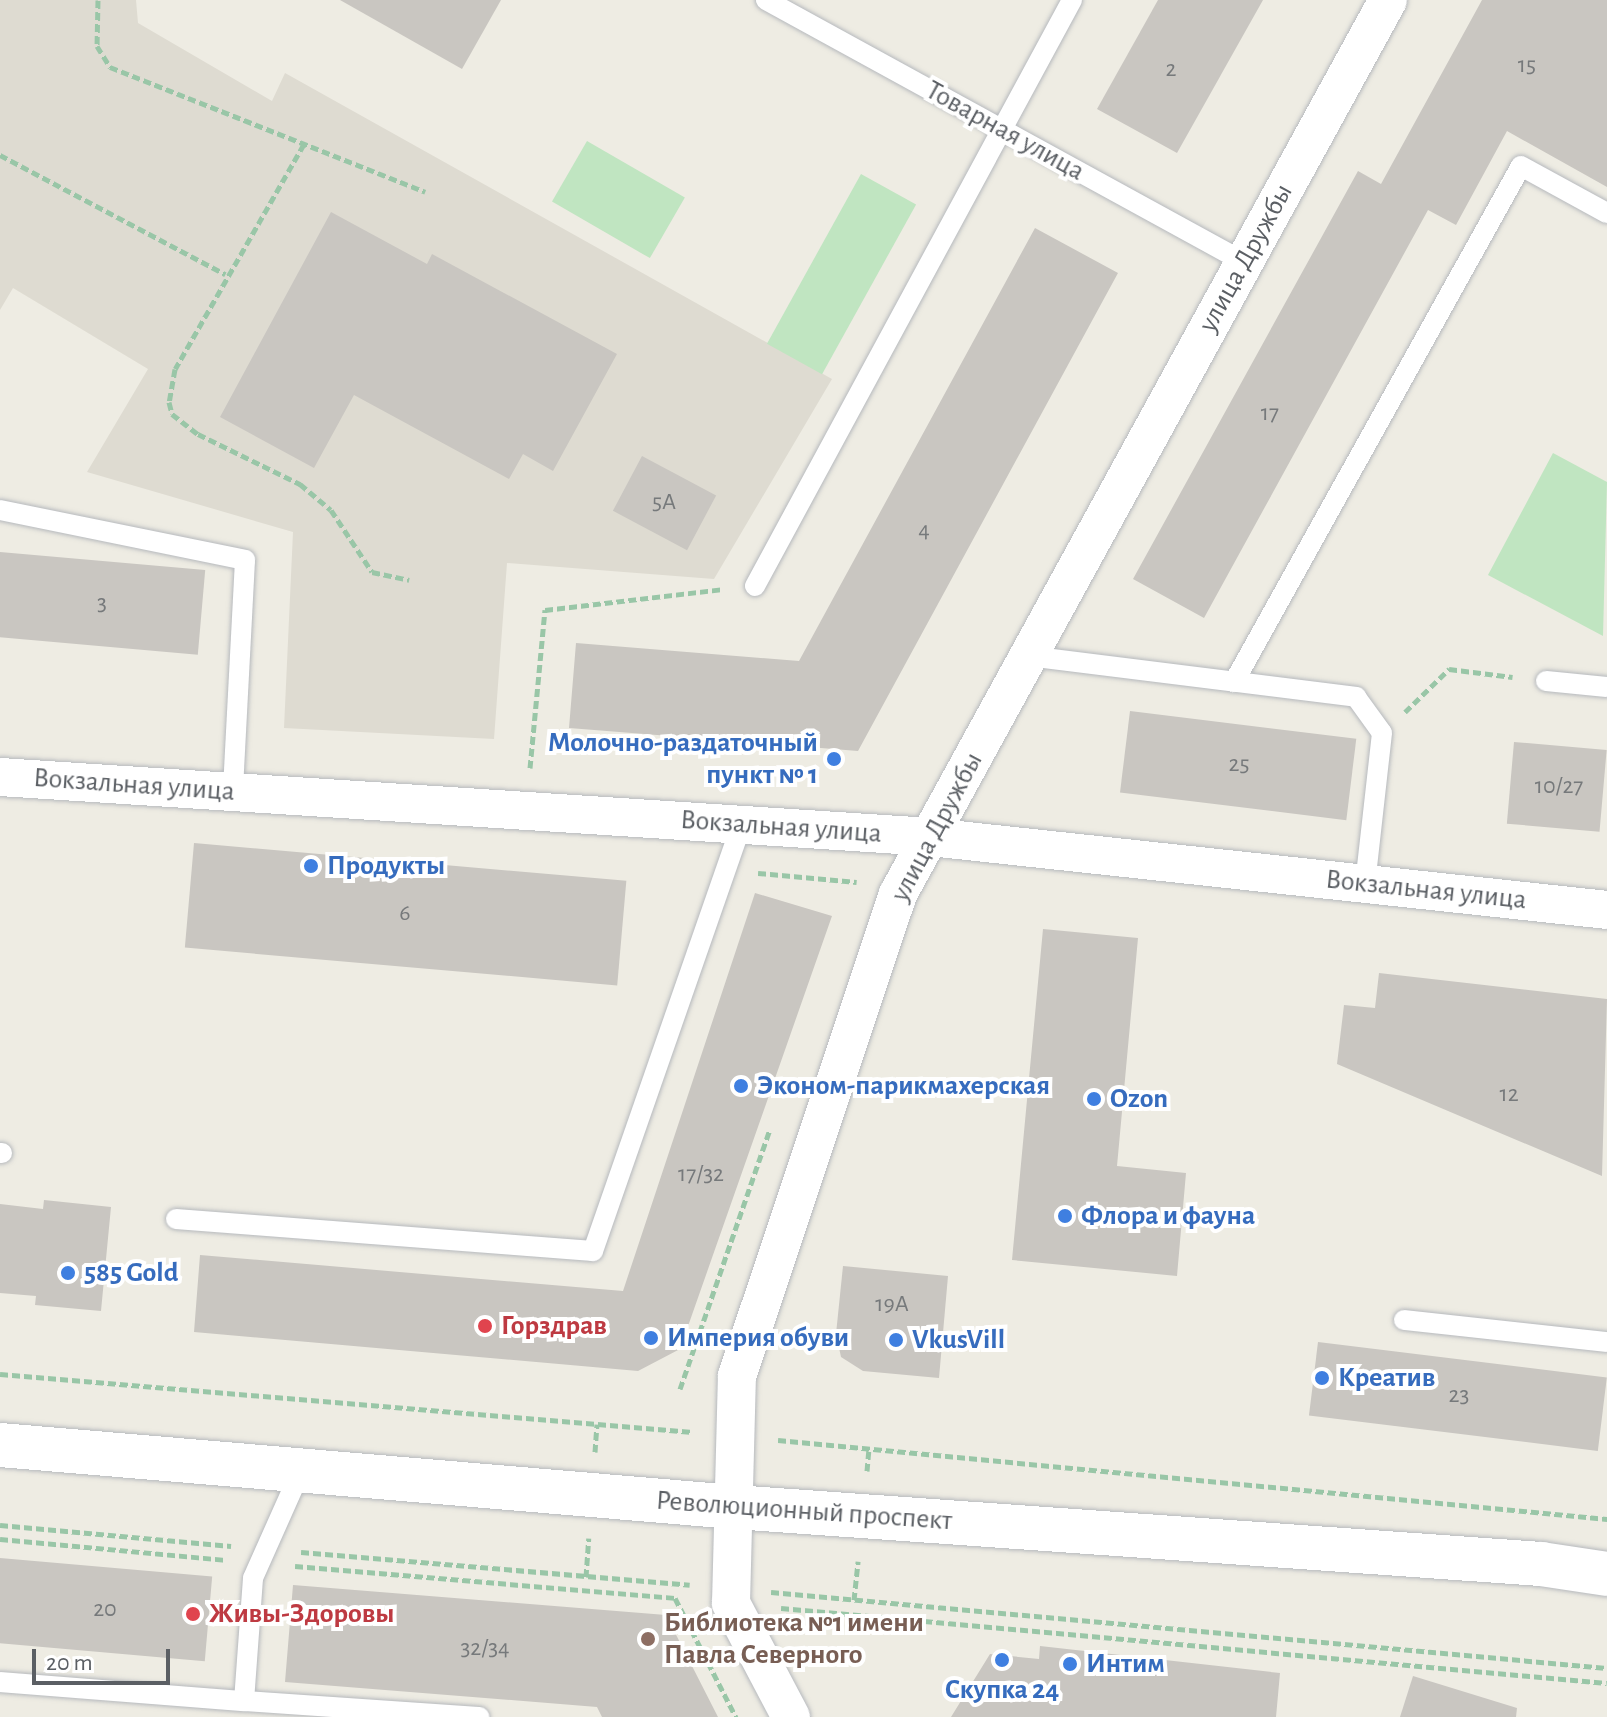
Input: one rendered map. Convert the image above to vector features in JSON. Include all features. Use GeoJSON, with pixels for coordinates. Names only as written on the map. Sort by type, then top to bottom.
{"type":"FeatureCollection","features":[{"type":"Feature","properties":{"kind":"street","name":"улица Дружбы"},"geometry":{"type":"LineString","coordinates":[[791,1717],[731,1603],[737,1376],[898,894],[1388,0]]}},
{"type":"Feature","properties":{"kind":"street","name":"Вокзальная улица"},"geometry":{"type":"LineString","coordinates":[[0,777],[930,837],[1607,910]]}},
{"type":"Feature","properties":{"kind":"street","name":"Революционный проспект"},"geometry":{"type":"LineString","coordinates":[[0,1445],[734,1507],[1541,1564],[1607,1574]]}},
{"type":"Feature","properties":{"kind":"lane","name":"Товарная улица"},"geometry":{"type":"LineString","coordinates":[[766,0],[1244,262]]}},
{"type":"Feature","properties":{"kind":"lane"},"geometry":{"type":"LineString","coordinates":[[755,586],[1072,0]]}},
{"type":"Feature","properties":{"kind":"lane"},"geometry":{"type":"LineString","coordinates":[[1234,682],[1521,166],[1607,213]]}},
{"type":"Feature","properties":{"kind":"lane"},"geometry":{"type":"LineString","coordinates":[[0,510],[245,560],[233,791]]}},
{"type":"Feature","properties":{"kind":"lane"},"geometry":{"type":"LineString","coordinates":[[1028,656],[1356,697],[1382,733],[1365,884]]}},
{"type":"Feature","properties":{"kind":"lane"},"geometry":{"type":"LineString","coordinates":[[1546,681],[1607,687]]}},
{"type":"Feature","properties":{"kind":"lane"},"geometry":{"type":"LineString","coordinates":[[176,1219],[593,1251],[741,825]]}},
{"type":"Feature","properties":{"kind":"lane"},"geometry":{"type":"LineString","coordinates":[[1404,1320],[1607,1342]]}},
{"type":"Feature","properties":{"kind":"lane"},"geometry":{"type":"LineString","coordinates":[[244,1701],[253,1578],[301,1470]]}},
{"type":"Feature","properties":{"kind":"lane"},"geometry":{"type":"LineString","coordinates":[[0,1682],[479,1717]]}},
{"type":"Feature","properties":{"kind":"path"},"geometry":{"type":"LineString","coordinates":[[98,0],[97,46],[110,67],[425,192]]}},
{"type":"Feature","properties":{"kind":"path"},"geometry":{"type":"LineString","coordinates":[[304,144],[225,274],[175,369],[172,414],[198,434],[300,484],[331,510],[372,572],[409,580]]}},
{"type":"Feature","properties":{"kind":"path"},"geometry":{"type":"LineString","coordinates":[[0,155],[225,274]]}},
{"type":"Feature","properties":{"kind":"path"},"geometry":{"type":"LineString","coordinates":[[526,810],[545,610],[755,586]]}},
{"type":"Feature","properties":{"kind":"path"},"geometry":{"type":"LineString","coordinates":[[1382,733],[1449,669],[1546,681]]}},
{"type":"Feature","properties":{"kind":"path"},"geometry":{"type":"LineString","coordinates":[[725,870],[858,880],[852,895]]}},
{"type":"Feature","properties":{"kind":"path"},"geometry":{"type":"LineString","coordinates":[[680,1389],[774,1120]]}},
{"type":"Feature","properties":{"kind":"path"},"geometry":{"type":"LineString","coordinates":[[0,1374],[735,1436],[1607,1519]]}},
{"type":"Feature","properties":{"kind":"path"},"geometry":{"type":"LineString","coordinates":[[0,1525],[263,1556],[675,1598],[736,1717]]}},
{"type":"Feature","properties":{"kind":"path"},"geometry":{"type":"LineString","coordinates":[[0,1539],[732,1589],[1607,1668]]}},
{"type":"Feature","properties":{"kind":"path"},"geometry":{"type":"LineString","coordinates":[[780,1608],[1607,1683]]}},
{"type":"Feature","properties":{"kind":"shaded area"},"geometry":{"type":"Polygon","coordinates":[[[0,0],[136,0],[138,23],[272,101],[285,73],[832,379],[714,579],[507,563],[494,739],[284,728],[293,532],[87,472],[148,369],[13,288],[0,310],[0,0]]]}},
{"type":"Feature","properties":{"kind":"green space"},"geometry":{"type":"Polygon","coordinates":[[[587,141],[685,198],[650,258],[552,202],[587,141]]]}},
{"type":"Feature","properties":{"kind":"green space"},"geometry":{"type":"Polygon","coordinates":[[[861,174],[916,205],[822,374],[767,344],[861,174]]]}},
{"type":"Feature","properties":{"kind":"green space"},"geometry":{"type":"Polygon","coordinates":[[[1553,453],[1607,482],[1603,636],[1488,575],[1553,453]]]}},
{"type":"Feature","properties":{"kind":"building"},"geometry":{"type":"Polygon","coordinates":[[[340,0],[501,0],[462,69],[340,0]]]}},
{"type":"Feature","properties":{"kind":"building"},"geometry":{"type":"Polygon","coordinates":[[[1158,0],[1263,0],[1177,153],[1097,109],[1158,0]]]}},
{"type":"Feature","properties":{"kind":"building"},"geometry":{"type":"Polygon","coordinates":[[[1482,0],[1607,0],[1607,187],[1507,131],[1456,225],[1428,210],[1204,618],[1133,579],[1358,171],[1381,184],[1482,0]]]}},
{"type":"Feature","properties":{"kind":"building"},"geometry":{"type":"Polygon","coordinates":[[[331,212],[427,264],[432,254],[617,354],[553,471],[523,454],[509,479],[354,395],[314,468],[220,417],[331,212]]]}},
{"type":"Feature","properties":{"kind":"building"},"geometry":{"type":"Polygon","coordinates":[[[1035,228],[1118,273],[858,751],[569,728],[576,643],[799,661],[1035,228]]]}},
{"type":"Feature","properties":{"kind":"building"},"geometry":{"type":"Polygon","coordinates":[[[642,456],[716,495],[687,550],[613,511],[642,456]]]}},
{"type":"Feature","properties":{"kind":"building"},"geometry":{"type":"Polygon","coordinates":[[[0,552],[205,570],[198,655],[0,637],[0,552]]]}},
{"type":"Feature","properties":{"kind":"building"},"geometry":{"type":"Polygon","coordinates":[[[1130,711],[1356,739],[1346,820],[1120,792],[1130,711]]]}},
{"type":"Feature","properties":{"kind":"building"},"geometry":{"type":"Polygon","coordinates":[[[1514,742],[1607,750],[1599,832],[1507,824],[1514,742]]]}},
{"type":"Feature","properties":{"kind":"building"},"geometry":{"type":"Polygon","coordinates":[[[194,843],[626,881],[617,985],[185,948],[194,843]]]}},
{"type":"Feature","properties":{"kind":"building"},"geometry":{"type":"Polygon","coordinates":[[[755,893],[832,916],[680,1349],[638,1371],[194,1332],[200,1255],[623,1291],[755,893]]]}},
{"type":"Feature","properties":{"kind":"building"},"geometry":{"type":"Polygon","coordinates":[[[1043,929],[1138,938],[1117,1166],[1186,1173],[1177,1276],[1012,1260],[1043,929]]]}},
{"type":"Feature","properties":{"kind":"building"},"geometry":{"type":"Polygon","coordinates":[[[1379,973],[1607,999],[1602,1176],[1337,1064],[1344,1005],[1375,1008],[1379,973]]]}},
{"type":"Feature","properties":{"kind":"building"},"geometry":{"type":"Polygon","coordinates":[[[44,1200],[111,1207],[101,1311],[35,1305],[36,1296],[0,1293],[0,1204],[43,1209],[44,1200]]]}},
{"type":"Feature","properties":{"kind":"building"},"geometry":{"type":"Polygon","coordinates":[[[843,1266],[948,1276],[939,1378],[863,1371],[841,1357],[836,1334],[843,1266]]]}},
{"type":"Feature","properties":{"kind":"building"},"geometry":{"type":"Polygon","coordinates":[[[1318,1342],[1607,1377],[1598,1451],[1309,1415],[1318,1342]]]}},
{"type":"Feature","properties":{"kind":"building"},"geometry":{"type":"Polygon","coordinates":[[[0,1558],[212,1577],[205,1661],[0,1643],[0,1558]]]}},
{"type":"Feature","properties":{"kind":"building"},"geometry":{"type":"Polygon","coordinates":[[[293,1585],[666,1615],[718,1717],[602,1717],[597,1707],[285,1682],[293,1585]]]}},
{"type":"Feature","properties":{"kind":"building"},"geometry":{"type":"Polygon","coordinates":[[[1040,1646],[1280,1673],[1276,1717],[951,1717],[990,1654],[1039,1659],[1040,1646]]]}},
{"type":"Feature","properties":{"kind":"building"},"geometry":{"type":"Polygon","coordinates":[[[1413,1676],[1517,1708],[1516,1717],[1400,1717],[1413,1676]]]}},
{"type":"Feature","properties":{"kind":"place","name":"Молочно-раздаточный пункт № 1"},"geometry":{"type":"Point","coordinates":[834,759]}},
{"type":"Feature","properties":{"kind":"place","name":"Продукты"},"geometry":{"type":"Point","coordinates":[311,866]}},
{"type":"Feature","properties":{"kind":"place","name":"Эконом-парикмахерская"},"geometry":{"type":"Point","coordinates":[741,1086]}},
{"type":"Feature","properties":{"kind":"place","name":"Ozon"},"geometry":{"type":"Point","coordinates":[1094,1099]}},
{"type":"Feature","properties":{"kind":"place","name":"Флора и фауна"},"geometry":{"type":"Point","coordinates":[1065,1216]}},
{"type":"Feature","properties":{"kind":"place","name":"585 Gold"},"geometry":{"type":"Point","coordinates":[68,1273]}},
{"type":"Feature","properties":{"kind":"place","name":"Горздрав"},"geometry":{"type":"Point","coordinates":[485,1326]}},
{"type":"Feature","properties":{"kind":"place","name":"Империя обуви"},"geometry":{"type":"Point","coordinates":[651,1338]}},
{"type":"Feature","properties":{"kind":"place","name":"VkusVill"},"geometry":{"type":"Point","coordinates":[896,1340]}},
{"type":"Feature","properties":{"kind":"place","name":"Креатив"},"geometry":{"type":"Point","coordinates":[1322,1378]}},
{"type":"Feature","properties":{"kind":"place","name":"Живы-Здоровы"},"geometry":{"type":"Point","coordinates":[193,1614]}},
{"type":"Feature","properties":{"kind":"place","name":"Библиотека №1 имени Павла Северного"},"geometry":{"type":"Point","coordinates":[648,1639]}},
{"type":"Feature","properties":{"kind":"place","name":"Скупка 24"},"geometry":{"type":"Point","coordinates":[1002,1660]}},
{"type":"Feature","properties":{"kind":"place","name":"Интим"},"geometry":{"type":"Point","coordinates":[1070,1664]}}]}
